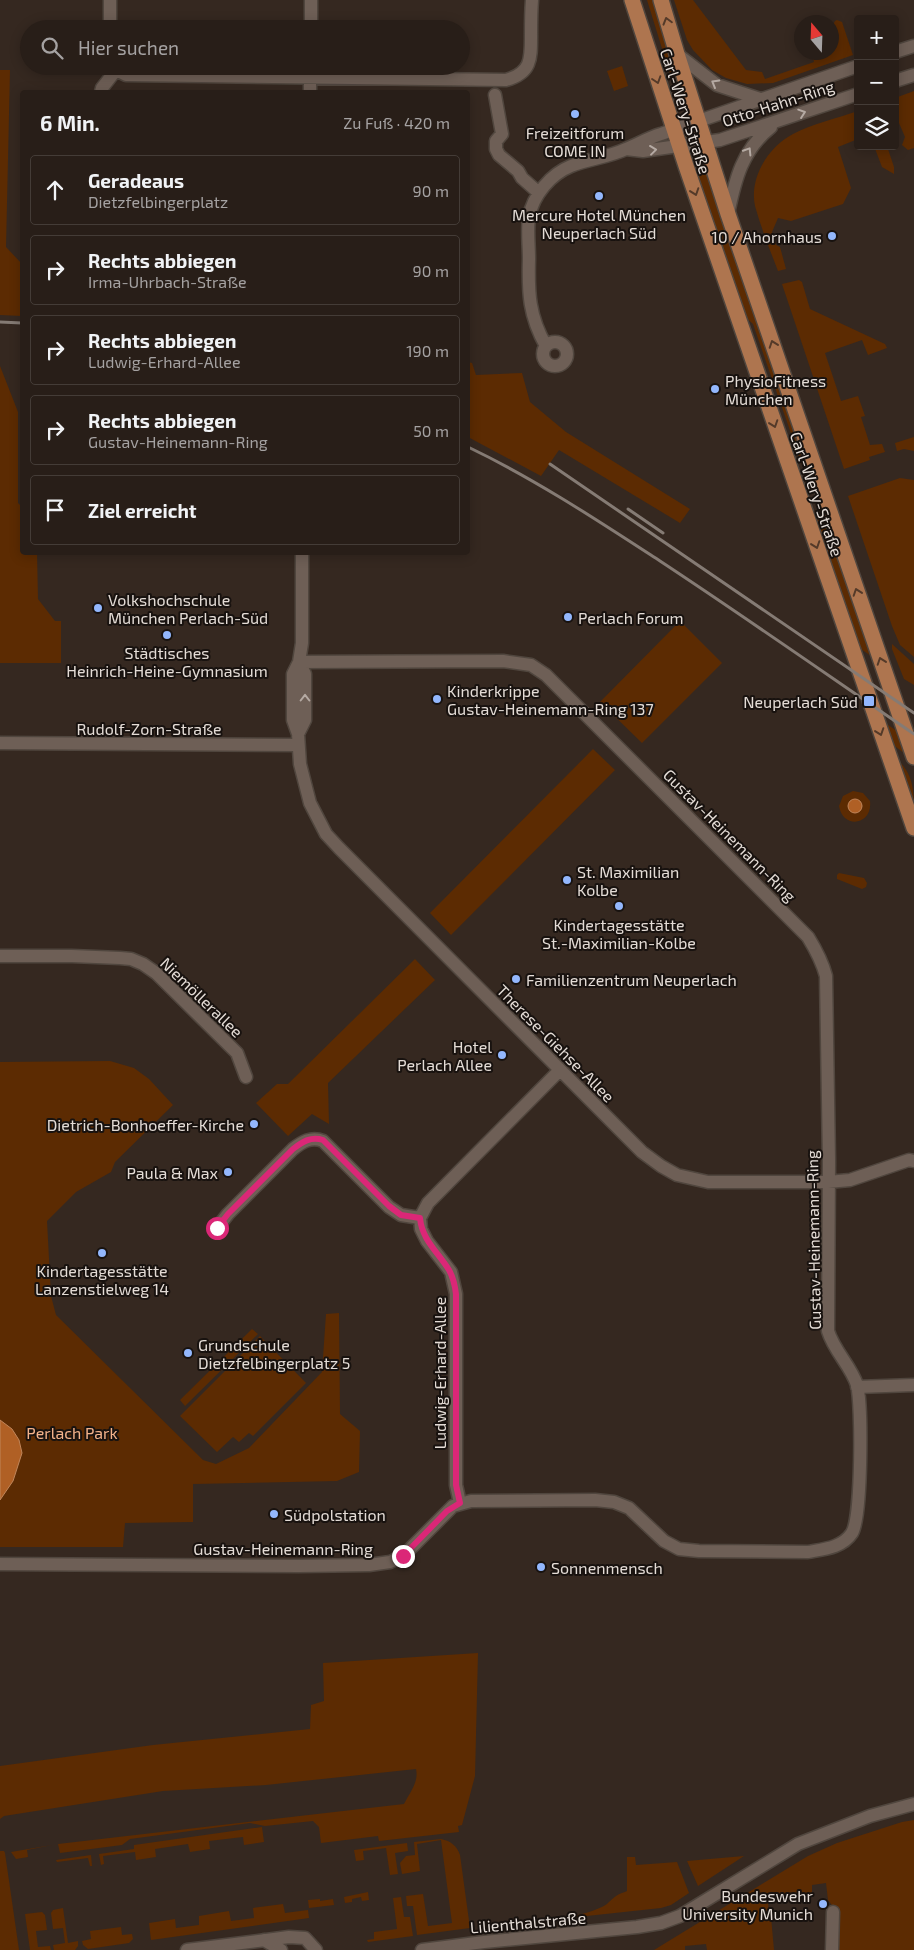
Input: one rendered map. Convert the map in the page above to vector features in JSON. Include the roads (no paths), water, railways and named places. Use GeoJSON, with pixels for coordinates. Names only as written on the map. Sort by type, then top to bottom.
{"type":"FeatureCollection","features":[{"type":"Feature","properties":{"kind":"main road","name":"Carl-Wery-Straße"},"geometry":{"type":"LineString","coordinates":[[632,0],[679,146],[914,828]]}},
{"type":"Feature","properties":{"kind":"main road","name":"Carl-Wery-Straße"},"geometry":{"type":"LineString","coordinates":[[661,0],[676,54],[728,214],[914,757]]}},
{"type":"Feature","properties":{"kind":"street"},"geometry":{"type":"LineString","coordinates":[[110,0],[110,20]]}},
{"type":"Feature","properties":{"kind":"street"},"geometry":{"type":"LineString","coordinates":[[311,0],[311,20]]}},
{"type":"Feature","properties":{"kind":"street"},"geometry":{"type":"LineString","coordinates":[[384,75],[506,80],[515,78],[527,67],[531,56],[532,0]]}},
{"type":"Feature","properties":{"kind":"street"},"geometry":{"type":"LineString","coordinates":[[899,51],[914,46]]}},
{"type":"Feature","properties":{"kind":"street"},"geometry":{"type":"LineString","coordinates":[[676,54],[718,85],[760,99]]}},
{"type":"Feature","properties":{"kind":"street","name":"Otto-Hahn-Ring"},"geometry":{"type":"LineString","coordinates":[[626,149],[640,141],[698,120],[854,67]]}},
{"type":"Feature","properties":{"kind":"street"},"geometry":{"type":"LineString","coordinates":[[102,90],[110,75]]}},
{"type":"Feature","properties":{"kind":"street"},"geometry":{"type":"LineString","coordinates":[[310,75],[310,90]]}},
{"type":"Feature","properties":{"kind":"street"},"geometry":{"type":"LineString","coordinates":[[899,80],[914,75]]}},
{"type":"Feature","properties":{"kind":"street"},"geometry":{"type":"LineString","coordinates":[[495,95],[502,134],[496,141],[498,155],[518,171],[522,178],[539,193]]}},
{"type":"Feature","properties":{"kind":"street","name":"Otto-Hahn-Ring"},"geometry":{"type":"LineString","coordinates":[[626,149],[643,151],[732,137],[854,95]]}},
{"type":"Feature","properties":{"kind":"street"},"geometry":{"type":"LineString","coordinates":[[728,214],[736,181],[746,154],[761,135],[778,121]]}},
{"type":"Feature","properties":{"kind":"street"},"geometry":{"type":"LineString","coordinates":[[546,346],[534,324],[529,303],[529,216],[539,193],[548,182],[563,170],[626,149]]}},
{"type":"Feature","properties":{"kind":"street","name":"Therese-Giehse-Allee"},"geometry":{"type":"LineString","coordinates":[[302,555],[302,643],[299,662],[293,674],[293,720],[298,739],[300,764],[310,803],[326,834],[642,1152],[677,1175],[708,1182],[828,1182],[850,1180],[912,1158]]}},
{"type":"Feature","properties":{"kind":"street","name":"Gustav-Heinemann-Ring"},"geometry":{"type":"LineString","coordinates":[[0,1564],[369,1565],[390,1562],[403,1556],[447,1511],[460,1503],[507,1500],[614,1502],[629,1508],[664,1541],[679,1549],[686,1550],[808,1552],[839,1545],[851,1534],[856,1523],[859,1506],[860,1421],[857,1387],[855,1380],[834,1348],[828,1331],[826,976],[816,948],[808,937],[748,876],[546,675],[531,665],[503,661],[299,662]]}},
{"type":"Feature","properties":{"kind":"street","name":"Rudolf-Zorn-Straße"},"geometry":{"type":"LineString","coordinates":[[0,743],[298,739]]}},
{"type":"Feature","properties":{"kind":"street","name":"Niemöllerallee"},"geometry":{"type":"LineString","coordinates":[[0,956],[96,956],[131,960],[144,964],[156,973],[237,1052],[246,1078]]}},
{"type":"Feature","properties":{"kind":"street"},"geometry":{"type":"LineString","coordinates":[[217,1228],[228,1214],[293,1149],[302,1142],[317,1138],[323,1140],[389,1206],[401,1215],[420,1218],[428,1204],[560,1070]]}},
{"type":"Feature","properties":{"kind":"street","name":"Ludwig-Erhard-Allee"},"geometry":{"type":"LineString","coordinates":[[420,1218],[421,1229],[427,1241],[451,1272],[456,1294],[456,1485],[460,1503]]}},
{"type":"Feature","properties":{"kind":"street"},"geometry":{"type":"LineString","coordinates":[[857,1387],[914,1385]]}},
{"type":"Feature","properties":{"kind":"street","name":"Lilienthalstraße"},"geometry":{"type":"LineString","coordinates":[[422,1950],[661,1923],[680,1916],[798,1844],[870,1816],[914,1804]]}},
{"type":"Feature","properties":{"kind":"street"},"geometry":{"type":"LineString","coordinates":[[832,1950],[833,1912]]}},
{"type":"Feature","properties":{"kind":"street"},"geometry":{"type":"LineString","coordinates":[[285,1950],[288,1943],[296,1937]]}},
{"type":"Feature","properties":{"kind":"street"},"geometry":{"type":"LineString","coordinates":[[187,1950],[296,1937],[309,1940],[314,1949]]}},
{"type":"Feature","properties":{"kind":"street"},"geometry":{"type":"LineString","coordinates":[[264,1940],[281,1950]]}},
{"type":"Feature","properties":{"kind":"railway"},"geometry":{"type":"LineString","coordinates":[[0,322],[20,323]]}},
{"type":"Feature","properties":{"kind":"railway"},"geometry":{"type":"LineString","coordinates":[[470,448],[542,486],[613,530],[914,734]]}},
{"type":"Feature","properties":{"kind":"railway"},"geometry":{"type":"LineString","coordinates":[[550,464],[914,713]]}},
{"type":"Feature","properties":{"kind":"railway"},"geometry":{"type":"LineString","coordinates":[[628,509],[663,533]]}},
{"type":"Feature","properties":{"kind":"place","name":"Freizeitforum COME IN"},"geometry":{"type":"Point","coordinates":[575,114]}},
{"type":"Feature","properties":{"kind":"place","name":"Mercure Hotel München Neuperlach Süd"},"geometry":{"type":"Point","coordinates":[599,196]}},
{"type":"Feature","properties":{"kind":"place","name":"10 / Ahornhaus"},"geometry":{"type":"Point","coordinates":[832,236]}},
{"type":"Feature","properties":{"kind":"place","name":"PhysioFitness München"},"geometry":{"type":"Point","coordinates":[715,389]}},
{"type":"Feature","properties":{"kind":"place","name":"Volkshochschule München Perlach-Süd"},"geometry":{"type":"Point","coordinates":[98,608]}},
{"type":"Feature","properties":{"kind":"place","name":"Perlach Forum"},"geometry":{"type":"Point","coordinates":[568,617]}},
{"type":"Feature","properties":{"kind":"place","name":"Städtisches Heinrich-Heine-Gymnasium"},"geometry":{"type":"Point","coordinates":[167,635]}},
{"type":"Feature","properties":{"kind":"place","name":"Kinderkrippe Gustav-Heinemann-Ring 137"},"geometry":{"type":"Point","coordinates":[437,699]}},
{"type":"Feature","properties":{"kind":"place","name":"Neuperlach Süd"},"geometry":{"type":"Point","coordinates":[869,701]}},
{"type":"Feature","properties":{"kind":"place","name":"St. Maximilian Kolbe"},"geometry":{"type":"Point","coordinates":[567,880]}},
{"type":"Feature","properties":{"kind":"place","name":"Kindertagesstätte St.-Maximilian-Kolbe"},"geometry":{"type":"Point","coordinates":[619,906]}},
{"type":"Feature","properties":{"kind":"place","name":"Familienzentrum Neuperlach"},"geometry":{"type":"Point","coordinates":[516,979]}},
{"type":"Feature","properties":{"kind":"place","name":"Hotel Perlach Allee"},"geometry":{"type":"Point","coordinates":[502,1055]}},
{"type":"Feature","properties":{"kind":"place","name":"Dietrich-Bonhoeffer-Kirche"},"geometry":{"type":"Point","coordinates":[254,1124]}},
{"type":"Feature","properties":{"kind":"place","name":"Paula & Max"},"geometry":{"type":"Point","coordinates":[228,1172]}},
{"type":"Feature","properties":{"kind":"place","name":"Kindertagesstätte Lanzenstielweg 14"},"geometry":{"type":"Point","coordinates":[102,1253]}},
{"type":"Feature","properties":{"kind":"place","name":"Grundschule Dietzfelbingerplatz 5"},"geometry":{"type":"Point","coordinates":[188,1353]}},
{"type":"Feature","properties":{"kind":"place","name":"Südpolstation"},"geometry":{"type":"Point","coordinates":[274,1514]}},
{"type":"Feature","properties":{"kind":"place","name":"Sonnenmensch"},"geometry":{"type":"Point","coordinates":[541,1567]}},
{"type":"Feature","properties":{"kind":"place","name":"Bundeswehr University Munich"},"geometry":{"type":"Point","coordinates":[823,1904]}},
{"type":"Feature","properties":{"kind":"park label","name":"Perlach Park"},"geometry":{"type":"Point","coordinates":[72,1432]}}]}
